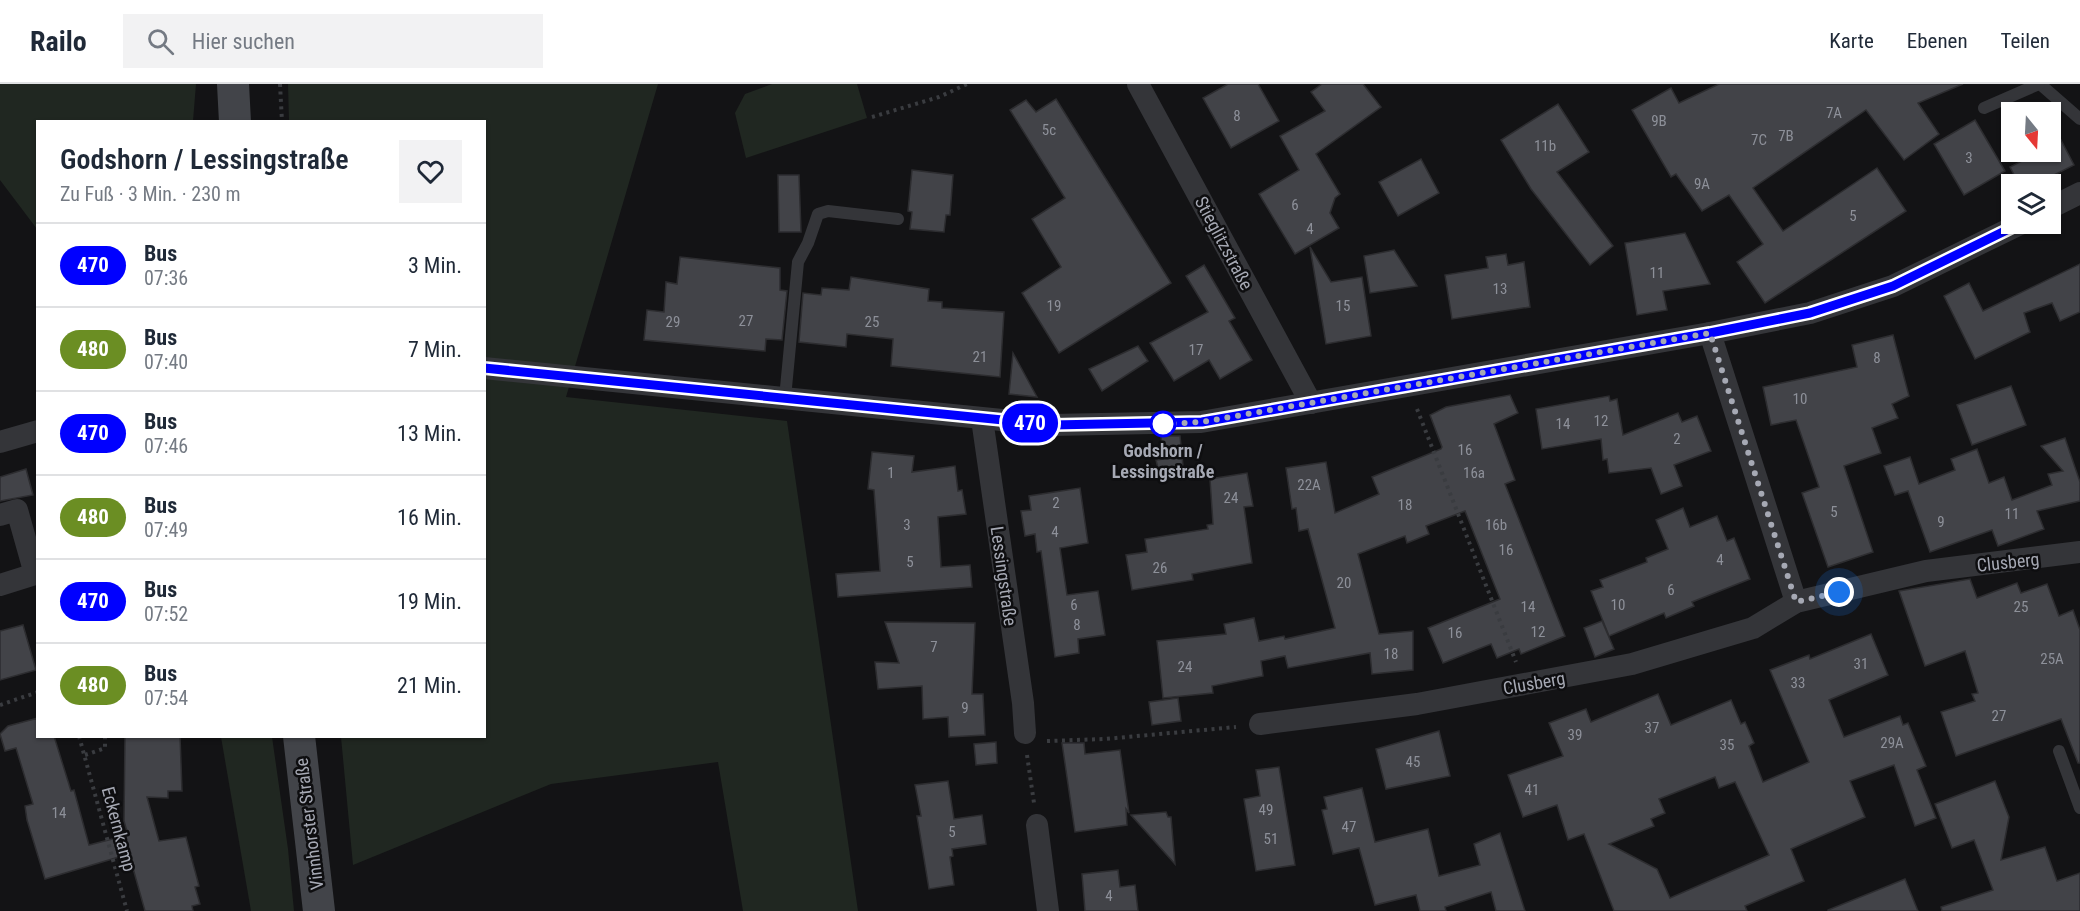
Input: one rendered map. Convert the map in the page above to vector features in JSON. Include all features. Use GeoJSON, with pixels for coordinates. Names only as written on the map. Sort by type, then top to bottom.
{"type":"FeatureCollection","features":[{"type":"Feature","properties":{"kind":"street"},"geometry":{"type":"LineString","coordinates":[[233,84],[234,120]]}},
{"type":"Feature","properties":{"kind":"street","name":"Stieglitzstraße"},"geometry":{"type":"LineString","coordinates":[[1138,84],[1311,403]]}},
{"type":"Feature","properties":{"kind":"street"},"geometry":{"type":"LineString","coordinates":[[2061,203],[2080,194]]}},
{"type":"Feature","properties":{"kind":"street"},"geometry":{"type":"LineString","coordinates":[[486,368],[1052,425],[1202,422],[1710,333],[1810,313],[1893,286],[2001,233]]}},
{"type":"Feature","properties":{"kind":"street"},"geometry":{"type":"LineString","coordinates":[[1710,333],[1796,602]]}},
{"type":"Feature","properties":{"kind":"street","name":"Lessingstraße"},"geometry":{"type":"LineString","coordinates":[[982,419],[1023,703],[1025,737]]}},
{"type":"Feature","properties":{"kind":"street"},"geometry":{"type":"LineString","coordinates":[[0,442],[36,431]]}},
{"type":"Feature","properties":{"kind":"street"},"geometry":{"type":"LineString","coordinates":[[0,515],[17,510],[35,574],[0,585]]}},
{"type":"Feature","properties":{"kind":"street","name":"Clusberg"},"geometry":{"type":"LineString","coordinates":[[1260,724],[1417,704],[1632,664],[1753,628],[1796,602],[1926,571],[2080,552]]}},
{"type":"Feature","properties":{"kind":"street","name":"Vinnhorster Straße"},"geometry":{"type":"LineString","coordinates":[[299,738],[319,911]]}},
{"type":"Feature","properties":{"kind":"street"},"geometry":{"type":"LineString","coordinates":[[1037,825],[1048,911]]}},
{"type":"Feature","properties":{"kind":"lane"},"geometry":{"type":"LineString","coordinates":[[1984,108],[2039,84],[2080,119]]}},
{"type":"Feature","properties":{"kind":"lane"},"geometry":{"type":"LineString","coordinates":[[785,398],[798,262],[808,243],[818,214],[828,211],[898,219]]}},
{"type":"Feature","properties":{"kind":"lane"},"geometry":{"type":"LineString","coordinates":[[2059,751],[2080,808]]}},
{"type":"Feature","properties":{"kind":"path"},"geometry":{"type":"LineString","coordinates":[[280,84],[282,120]]}},
{"type":"Feature","properties":{"kind":"path"},"geometry":{"type":"LineString","coordinates":[[872,117],[939,97],[967,84]]}},
{"type":"Feature","properties":{"kind":"path"},"geometry":{"type":"LineString","coordinates":[[1408,386],[1525,684]]}},
{"type":"Feature","properties":{"kind":"path"},"geometry":{"type":"LineString","coordinates":[[0,705],[36,693]]}},
{"type":"Feature","properties":{"kind":"path"},"geometry":{"type":"LineString","coordinates":[[1037,825],[1025,737],[1105,739],[1260,724]]}},
{"type":"Feature","properties":{"kind":"path","name":"Eckernkamp"},"geometry":{"type":"LineString","coordinates":[[80,738],[127,911]]}},
{"type":"Feature","properties":{"kind":"path"},"geometry":{"type":"LineString","coordinates":[[85,755],[105,748],[105,738]]}},
{"type":"Feature","properties":{"kind":"shaded area"},"geometry":{"type":"Polygon","coordinates":[[[0,84],[196,84],[193,120],[36,120],[36,228],[0,180],[0,84]]]}},
{"type":"Feature","properties":{"kind":"shaded area"},"geometry":{"type":"Polygon","coordinates":[[[288,84],[658,84],[566,397],[787,421],[858,911],[743,911],[718,762],[551,784],[353,865],[341,738],[486,738],[486,120],[289,120],[288,84]]]}},
{"type":"Feature","properties":{"kind":"shaded area"},"geometry":{"type":"Polygon","coordinates":[[[772,84],[857,84],[867,118],[746,158],[735,113],[745,94],[772,84]]]}},
{"type":"Feature","properties":{"kind":"shaded area"},"geometry":{"type":"Polygon","coordinates":[[[221,738],[272,738],[288,849],[294,911],[251,911],[221,738]]]}},
{"type":"Feature","properties":{"kind":"building"},"geometry":{"type":"Polygon","coordinates":[[[1228,84],[1258,84],[1279,121],[1231,148],[1203,98],[1228,84]]]}},
{"type":"Feature","properties":{"kind":"building"},"geometry":{"type":"Polygon","coordinates":[[[1322,84],[1363,84],[1381,107],[1316,154],[1340,194],[1335,198],[1330,213],[1339,228],[1295,254],[1259,194],[1299,170],[1280,136],[1325,111],[1311,92],[1322,84]]]}},
{"type":"Feature","properties":{"kind":"building"},"geometry":{"type":"Polygon","coordinates":[[[1719,84],[1963,84],[1918,103],[1939,134],[1904,160],[1866,110],[1753,188],[1783,231],[1877,168],[1906,211],[1765,303],[1737,262],[1763,244],[1729,195],[1702,211],[1676,174],[1671,177],[1632,110],[1671,88],[1679,103],[1719,84]]]}},
{"type":"Feature","properties":{"kind":"building"},"geometry":{"type":"Polygon","coordinates":[[[1056,99],[1171,283],[1059,353],[1022,293],[1061,267],[1032,219],[1065,198],[1010,110],[1026,100],[1036,112],[1056,99]]]}},
{"type":"Feature","properties":{"kind":"building"},"geometry":{"type":"Polygon","coordinates":[[[1558,104],[1589,152],[1557,172],[1613,246],[1590,265],[1531,189],[1501,140],[1558,104]]]}},
{"type":"Feature","properties":{"kind":"building"},"geometry":{"type":"Polygon","coordinates":[[[1975,120],[2005,171],[1964,195],[1934,144],[1975,120]]]}},
{"type":"Feature","properties":{"kind":"building"},"geometry":{"type":"Polygon","coordinates":[[[2061,140],[2074,165],[2056,174],[2014,174],[2010,167],[2020,162],[2061,162],[2061,140]]]}},
{"type":"Feature","properties":{"kind":"building"},"geometry":{"type":"Polygon","coordinates":[[[1421,159],[1439,193],[1398,216],[1379,182],[1421,159]]]}},
{"type":"Feature","properties":{"kind":"building"},"geometry":{"type":"Polygon","coordinates":[[[912,170],[953,175],[950,215],[946,215],[944,232],[910,229],[912,212],[908,211],[912,170]]]}},
{"type":"Feature","properties":{"kind":"building"},"geometry":{"type":"Polygon","coordinates":[[[778,175],[799,175],[801,232],[779,232],[778,175]]]}},
{"type":"Feature","properties":{"kind":"building"},"geometry":{"type":"Polygon","coordinates":[[[1685,233],[1710,284],[1663,291],[1667,310],[1637,315],[1625,243],[1685,233]]]}},
{"type":"Feature","properties":{"kind":"building"},"geometry":{"type":"Polygon","coordinates":[[[1310,247],[1331,282],[1362,277],[1371,336],[1326,344],[1310,247]]]}},
{"type":"Feature","properties":{"kind":"building"},"geometry":{"type":"Polygon","coordinates":[[[1394,250],[1417,286],[1370,293],[1364,256],[1394,250]]]}},
{"type":"Feature","properties":{"kind":"building"},"geometry":{"type":"Polygon","coordinates":[[[1506,254],[1508,265],[1524,262],[1530,307],[1452,319],[1445,275],[1488,268],[1486,257],[1506,254]]]}},
{"type":"Feature","properties":{"kind":"building"},"geometry":{"type":"Polygon","coordinates":[[[680,257],[780,268],[780,290],[787,291],[782,340],[766,339],[765,351],[644,340],[647,310],[664,312],[666,282],[677,284],[680,257]]]}},
{"type":"Feature","properties":{"kind":"building"},"geometry":{"type":"Polygon","coordinates":[[[2080,264],[2080,312],[2060,321],[2052,303],[2024,313],[2030,332],[1975,359],[1944,296],[1969,283],[1983,311],[2080,264]]]}},
{"type":"Feature","properties":{"kind":"building"},"geometry":{"type":"Polygon","coordinates":[[[1204,265],[1235,318],[1229,321],[1252,360],[1220,379],[1209,360],[1174,381],[1150,343],[1208,312],[1186,276],[1204,265]]]}},
{"type":"Feature","properties":{"kind":"building"},"geometry":{"type":"Polygon","coordinates":[[[851,277],[929,289],[928,301],[942,302],[942,308],[1004,312],[1000,377],[891,366],[893,339],[847,334],[846,347],[799,342],[803,293],[821,295],[822,288],[849,290],[851,277]]]}},
{"type":"Feature","properties":{"kind":"building"},"geometry":{"type":"Polygon","coordinates":[[[1893,335],[1909,396],[1892,404],[1898,418],[1872,428],[1881,453],[1844,466],[1873,552],[1828,567],[1802,493],[1819,487],[1796,420],[1771,425],[1763,387],[1857,367],[1852,345],[1893,335]]]}},
{"type":"Feature","properties":{"kind":"building"},"geometry":{"type":"Polygon","coordinates":[[[1138,346],[1148,361],[1102,391],[1089,369],[1138,346]]]}},
{"type":"Feature","properties":{"kind":"building"},"geometry":{"type":"Polygon","coordinates":[[[1013,353],[1037,397],[1009,394],[1013,353]]]}},
{"type":"Feature","properties":{"kind":"building"},"geometry":{"type":"Polygon","coordinates":[[[2011,386],[2026,425],[1972,445],[1957,405],[2011,386]]]}},
{"type":"Feature","properties":{"kind":"building"},"geometry":{"type":"Polygon","coordinates":[[[1510,395],[1518,413],[1494,424],[1515,480],[1505,484],[1565,636],[1521,654],[1519,649],[1497,658],[1491,644],[1443,663],[1428,628],[1500,599],[1465,511],[1426,526],[1429,534],[1407,543],[1405,536],[1358,554],[1379,634],[1413,631],[1413,670],[1372,674],[1370,653],[1288,668],[1285,656],[1261,661],[1263,676],[1212,686],[1213,693],[1163,698],[1157,641],[1226,634],[1224,624],[1254,618],[1259,641],[1284,636],[1285,639],[1335,628],[1308,529],[1299,531],[1296,508],[1292,509],[1286,468],[1326,462],[1335,513],[1379,494],[1372,477],[1441,449],[1430,415],[1446,407],[1510,395]]]}},
{"type":"Feature","properties":{"kind":"building"},"geometry":{"type":"Polygon","coordinates":[[[1609,396],[1610,401],[1617,399],[1623,435],[1678,413],[1682,422],[1697,416],[1711,451],[1674,465],[1682,486],[1661,494],[1651,468],[1609,473],[1607,459],[1603,460],[1601,439],[1542,449],[1536,409],[1609,396]]]}},
{"type":"Feature","properties":{"kind":"building"},"geometry":{"type":"Polygon","coordinates":[[[1161,436],[1180,436],[1184,476],[1161,481],[1156,460],[1163,459],[1161,436]]]}},
{"type":"Feature","properties":{"kind":"building"},"geometry":{"type":"Polygon","coordinates":[[[2065,438],[2080,482],[2080,501],[2037,511],[2044,529],[1998,546],[1992,530],[1930,552],[1908,491],[1895,495],[1884,466],[1910,457],[1919,484],[1955,470],[1951,459],[1977,449],[1989,483],[2004,477],[2012,500],[2052,485],[2048,474],[2063,471],[2041,446],[2065,438]]]}},
{"type":"Feature","properties":{"kind":"building"},"geometry":{"type":"Polygon","coordinates":[[[872,452],[914,456],[912,472],[955,466],[958,491],[962,490],[966,514],[938,517],[941,567],[970,565],[972,587],[838,597],[836,574],[880,571],[874,490],[868,489],[872,452]]]}},
{"type":"Feature","properties":{"kind":"building"},"geometry":{"type":"Polygon","coordinates":[[[26,469],[33,495],[0,501],[0,477],[26,469]]]}},
{"type":"Feature","properties":{"kind":"building"},"geometry":{"type":"Polygon","coordinates":[[[1247,473],[1253,506],[1244,507],[1252,563],[1192,574],[1193,580],[1132,590],[1126,555],[1147,552],[1145,539],[1208,529],[1207,525],[1213,524],[1210,479],[1247,473]]]}},
{"type":"Feature","properties":{"kind":"building"},"geometry":{"type":"Polygon","coordinates":[[[1080,488],[1088,543],[1060,548],[1067,595],[1098,591],[1105,635],[1078,639],[1079,653],[1055,657],[1041,551],[1037,552],[1035,534],[1025,536],[1021,511],[1031,510],[1029,496],[1080,488]]]}},
{"type":"Feature","properties":{"kind":"building"},"geometry":{"type":"Polygon","coordinates":[[[1683,508],[1690,527],[1717,516],[1727,541],[1734,538],[1750,579],[1692,602],[1694,606],[1666,618],[1664,613],[1609,636],[1591,591],[1603,587],[1600,580],[1647,562],[1646,558],[1668,549],[1656,520],[1683,508]]]}},
{"type":"Feature","properties":{"kind":"building"},"geometry":{"type":"Polygon","coordinates":[[[1970,579],[1977,598],[2017,583],[2021,593],[2047,584],[2059,616],[2073,610],[2080,630],[2080,763],[2078,763],[2061,719],[1956,756],[1941,712],[1975,701],[1972,694],[1978,693],[1965,651],[1925,666],[1899,591],[1970,579]]]}},
{"type":"Feature","properties":{"kind":"building"},"geometry":{"type":"Polygon","coordinates":[[[1602,621],[1614,649],[1595,657],[1584,628],[1602,621]]]}},
{"type":"Feature","properties":{"kind":"building"},"geometry":{"type":"Polygon","coordinates":[[[885,622],[975,623],[972,694],[983,694],[985,735],[949,737],[948,717],[923,719],[922,686],[878,689],[875,662],[899,663],[885,622]]]}},
{"type":"Feature","properties":{"kind":"building"},"geometry":{"type":"Polygon","coordinates":[[[23,625],[36,670],[0,680],[0,631],[23,625]]]}},
{"type":"Feature","properties":{"kind":"building"},"geometry":{"type":"Polygon","coordinates":[[[1871,634],[1888,675],[1829,700],[1844,737],[1900,716],[1903,725],[1908,723],[1926,766],[1917,770],[1936,818],[1915,826],[1894,765],[1850,781],[1865,817],[1791,849],[1804,881],[1745,906],[1747,911],[1614,911],[1584,834],[1568,840],[1557,805],[1523,817],[1508,775],[1563,756],[1549,723],[1586,709],[1591,722],[1658,694],[1671,725],[1731,700],[1741,724],[1745,722],[1754,743],[1749,746],[1763,782],[1809,762],[1770,670],[1809,655],[1810,659],[1871,634]],[[1715,777],[1659,799],[1665,813],[1651,819],[1654,826],[1609,844],[1657,869],[1670,898],[1769,855],[1735,782],[1719,788],[1715,777]]]}},
{"type":"Feature","properties":{"kind":"building"},"geometry":{"type":"Polygon","coordinates":[[[1178,698],[1181,721],[1152,725],[1149,702],[1178,698]]]}},
{"type":"Feature","properties":{"kind":"building"},"geometry":{"type":"Polygon","coordinates":[[[36,719],[36,738],[55,738],[71,791],[74,790],[89,845],[128,835],[124,821],[125,738],[180,738],[182,791],[168,791],[168,798],[147,797],[159,841],[186,837],[199,886],[195,887],[200,904],[192,906],[193,911],[145,911],[129,854],[45,879],[27,820],[25,806],[33,804],[16,748],[5,751],[0,734],[8,726],[36,719]]]}},
{"type":"Feature","properties":{"kind":"building"},"geometry":{"type":"Polygon","coordinates":[[[1439,731],[1450,776],[1386,789],[1376,749],[1439,731]]]}},
{"type":"Feature","properties":{"kind":"building"},"geometry":{"type":"Polygon","coordinates":[[[996,742],[997,763],[976,765],[974,744],[996,742]]]}},
{"type":"Feature","properties":{"kind":"building"},"geometry":{"type":"Polygon","coordinates":[[[1062,743],[1084,743],[1085,754],[1120,750],[1129,813],[1126,809],[1127,825],[1075,832],[1062,743]]]}},
{"type":"Feature","properties":{"kind":"building"},"geometry":{"type":"Polygon","coordinates":[[[1279,767],[1295,865],[1256,871],[1244,799],[1260,796],[1256,770],[1279,767]]]}},
{"type":"Feature","properties":{"kind":"building"},"geometry":{"type":"Polygon","coordinates":[[[948,781],[954,819],[982,815],[986,844],[952,849],[953,856],[950,857],[954,885],[929,889],[917,816],[921,816],[915,785],[948,781]]]}},
{"type":"Feature","properties":{"kind":"building"},"geometry":{"type":"Polygon","coordinates":[[[1995,781],[2009,817],[2001,860],[2045,847],[2057,881],[2080,873],[2080,911],[1942,911],[1941,907],[1993,890],[1974,840],[1952,848],[1935,804],[1995,781]]]}},
{"type":"Feature","properties":{"kind":"building"},"geometry":{"type":"Polygon","coordinates":[[[1362,788],[1375,842],[1428,829],[1439,876],[1480,865],[1474,844],[1500,833],[1525,911],[1496,911],[1491,892],[1445,907],[1446,911],[1420,911],[1416,895],[1375,905],[1359,848],[1333,854],[1322,810],[1327,809],[1324,797],[1362,788]]]}},
{"type":"Feature","properties":{"kind":"building"},"geometry":{"type":"Polygon","coordinates":[[[1166,812],[1168,817],[1171,817],[1175,864],[1131,815],[1166,812]]]}},
{"type":"Feature","properties":{"kind":"building"},"geometry":{"type":"Polygon","coordinates":[[[1118,870],[1120,887],[1135,885],[1138,911],[1085,911],[1082,874],[1118,870]]]}},
{"type":"Feature","properties":{"kind":"building"},"geometry":{"type":"Polygon","coordinates":[[[1905,879],[1918,911],[1828,911],[1828,910],[1905,879]]]}},
{"type":"Feature","properties":{"kind":"bus line","name":"470"},"geometry":{"type":"LineString","coordinates":[[486,368],[1052,425],[1146,425],[1202,422],[1710,333],[1810,313],[1893,286],[2001,233]]}},
{"type":"Feature","properties":{"kind":"place","name":"Godshorn / Lessingstraße"},"geometry":{"type":"Point","coordinates":[1163,424]}},
{"type":"Feature","properties":{"kind":"route"},"geometry":{"type":"LineString","coordinates":[[1163,424],[1202,422],[1710,333],[1796,602],[1839,592]]}}]}
